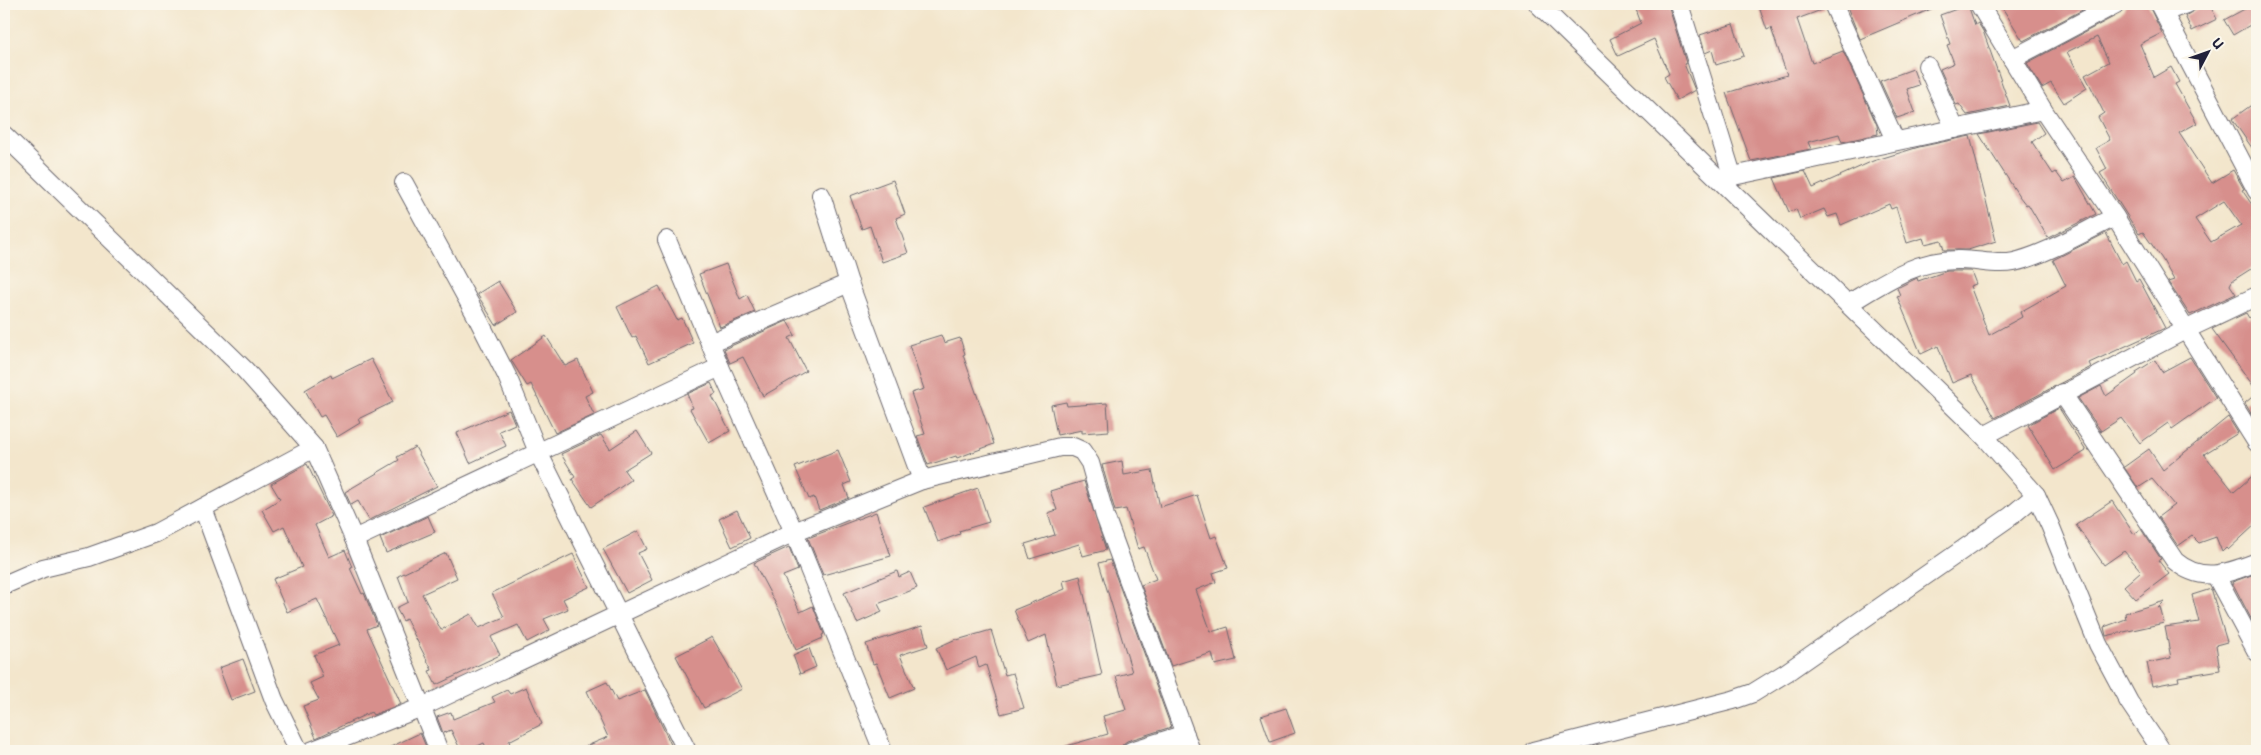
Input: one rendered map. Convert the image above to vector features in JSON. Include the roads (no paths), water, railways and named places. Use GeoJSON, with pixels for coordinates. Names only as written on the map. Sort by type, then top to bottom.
{"type":"FeatureCollection","features":[{"type":"Feature","properties":{"kind":"street"},"geometry":{"type":"LineString","coordinates":[[1538,4],[1726,177],[1848,304],[1984,436],[2032,498],[2050,525],[2098,644],[2129,702],[2162,751]]}},
{"type":"Feature","properties":{"kind":"street"},"geometry":{"type":"LineString","coordinates":[[1679,4],[1726,177]]}},
{"type":"Feature","properties":{"kind":"street"},"geometry":{"type":"LineString","coordinates":[[1833,4],[1895,140]]}},
{"type":"Feature","properties":{"kind":"street"},"geometry":{"type":"LineString","coordinates":[[1979,4],[2043,110],[2115,217],[2257,443]]}},
{"type":"Feature","properties":{"kind":"street"},"geometry":{"type":"LineString","coordinates":[[2012,58],[2116,4]]}},
{"type":"Feature","properties":{"kind":"street"},"geometry":{"type":"LineString","coordinates":[[2186,4],[2161,8],[2257,192]]}},
{"type":"Feature","properties":{"kind":"street"},"geometry":{"type":"LineString","coordinates":[[1927,66],[1955,129]]}},
{"type":"Feature","properties":{"kind":"street"},"geometry":{"type":"LineString","coordinates":[[1726,177],[2043,110]]}},
{"type":"Feature","properties":{"kind":"street"},"geometry":{"type":"LineString","coordinates":[[4,135],[245,370],[314,448],[354,539],[439,751]]}},
{"type":"Feature","properties":{"kind":"street"},"geometry":{"type":"LineString","coordinates":[[404,182],[482,325],[507,376],[538,452],[687,751]]}},
{"type":"Feature","properties":{"kind":"street"},"geometry":{"type":"LineString","coordinates":[[821,195],[849,283],[922,480]]}},
{"type":"Feature","properties":{"kind":"street"},"geometry":{"type":"LineString","coordinates":[[1848,304],[1908,269],[1935,261],[2013,262],[2028,258],[2115,217]]}},
{"type":"Feature","properties":{"kind":"street"},"geometry":{"type":"LineString","coordinates":[[667,240],[720,367],[794,532],[883,751]]}},
{"type":"Feature","properties":{"kind":"street"},"geometry":{"type":"LineString","coordinates":[[710,344],[849,283]]}},
{"type":"Feature","properties":{"kind":"street"},"geometry":{"type":"LineString","coordinates":[[1984,436],[2062,393],[2185,330],[2257,296]]}},
{"type":"Feature","properties":{"kind":"street"},"geometry":{"type":"LineString","coordinates":[[354,539],[720,367]]}},
{"type":"Feature","properties":{"kind":"street"},"geometry":{"type":"LineString","coordinates":[[2062,393],[2175,561],[2191,571],[2216,576],[2257,562]]}},
{"type":"Feature","properties":{"kind":"street"},"geometry":{"type":"LineString","coordinates":[[311,751],[422,707],[618,613],[794,532],[922,480],[1060,447],[1073,447],[1082,451],[1090,463],[1105,516],[1191,751]]}},
{"type":"Feature","properties":{"kind":"street"},"geometry":{"type":"LineString","coordinates":[[4,585],[43,568],[89,558],[156,534],[314,448]]}},
{"type":"Feature","properties":{"kind":"street"},"geometry":{"type":"LineString","coordinates":[[1533,751],[1753,693],[1787,672],[2011,516],[2032,498]]}},
{"type":"Feature","properties":{"kind":"street"},"geometry":{"type":"LineString","coordinates":[[203,508],[274,700],[299,751]]}},
{"type":"Feature","properties":{"kind":"street"},"geometry":{"type":"LineString","coordinates":[[2216,576],[2257,652]]}},
{"type":"Feature","properties":{"kind":"street"},"geometry":{"type":"LineString","coordinates":[[1131,751],[1185,734]]}}]}
